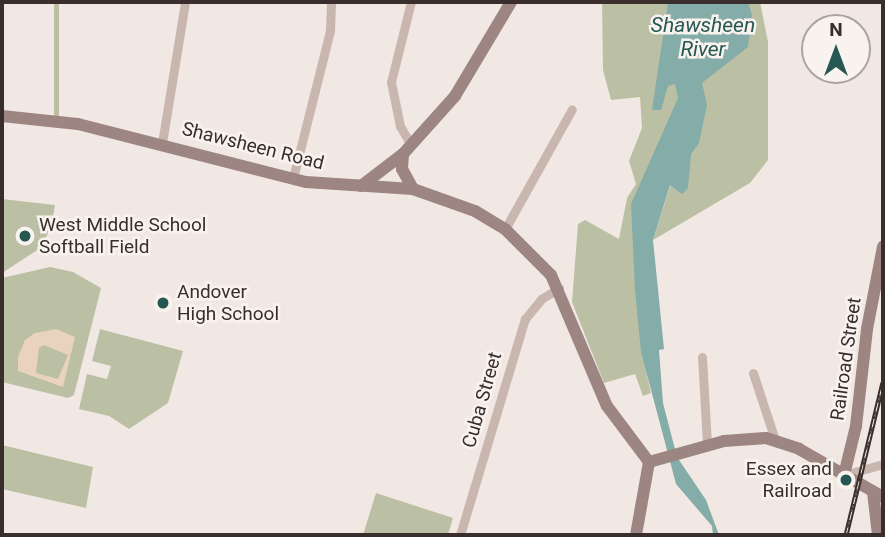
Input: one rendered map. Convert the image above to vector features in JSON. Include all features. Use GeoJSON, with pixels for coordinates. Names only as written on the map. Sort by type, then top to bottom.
{"type":"FeatureCollection","features":[{"type":"Feature","properties":{"kind":"main road"},"geometry":{"type":"LineString","coordinates":[[361,186],[407,149],[455,96],[511,2]]}},
{"type":"Feature","properties":{"kind":"main road","name":"Shawsheen Road"},"geometry":{"type":"LineString","coordinates":[[2,116],[78,124],[293,178],[413,189],[475,211],[505,229],[541,261],[558,288],[607,406],[655,460]]}},
{"type":"Feature","properties":{"kind":"main road"},"geometry":{"type":"LineString","coordinates":[[407,149],[402,169],[413,189]]}},
{"type":"Feature","properties":{"kind":"main road","name":"Railroad Street"},"geometry":{"type":"LineString","coordinates":[[844,474],[856,426],[867,329],[883,247]]}},
{"type":"Feature","properties":{"kind":"main road"},"geometry":{"type":"LineString","coordinates":[[636,535],[655,460],[707,445],[748,438],[775,440],[844,474],[878,495],[880,530]]}},
{"type":"Feature","properties":{"kind":"street"},"geometry":{"type":"LineString","coordinates":[[162,143],[185,2]]}},
{"type":"Feature","properties":{"kind":"street"},"geometry":{"type":"LineString","coordinates":[[293,178],[330,32],[331,2]]}},
{"type":"Feature","properties":{"kind":"street"},"geometry":{"type":"LineString","coordinates":[[407,149],[391,82],[411,2]]}},
{"type":"Feature","properties":{"kind":"street"},"geometry":{"type":"LineString","coordinates":[[505,229],[572,109]]}},
{"type":"Feature","properties":{"kind":"street","name":"Cuba Street"},"geometry":{"type":"LineString","coordinates":[[460,535],[525,319],[541,299],[558,288]]}},
{"type":"Feature","properties":{"kind":"street"},"geometry":{"type":"LineString","coordinates":[[702,357],[707,445]]}},
{"type":"Feature","properties":{"kind":"street"},"geometry":{"type":"LineString","coordinates":[[753,373],[775,440]]}},
{"type":"Feature","properties":{"kind":"street"},"geometry":{"type":"LineString","coordinates":[[844,474],[883,464]]}},
{"type":"Feature","properties":{"kind":"green space"},"geometry":{"type":"Polygon","coordinates":[[[54,2],[59,2],[59,116],[54,116],[54,2]]]}},
{"type":"Feature","properties":{"kind":"green space"},"geometry":{"type":"Polygon","coordinates":[[[602,2],[668,2],[682,70],[678,106],[650,175],[646,371],[651,393],[643,396],[635,374],[604,383],[572,302],[578,224],[585,220],[619,239],[627,198],[636,184],[629,161],[642,128],[640,97],[611,100],[603,70],[602,2]]]}},
{"type":"Feature","properties":{"kind":"green space"},"geometry":{"type":"Polygon","coordinates":[[[710,2],[760,2],[768,42],[768,160],[750,183],[653,240],[671,183],[710,2]]]}},
{"type":"Feature","properties":{"kind":"green space","name":"West Middle School Softball Field"},"geometry":{"type":"Polygon","coordinates":[[[2,199],[55,205],[51,228],[39,249],[2,273],[2,199]]]}},
{"type":"Feature","properties":{"kind":"green space"},"geometry":{"type":"Polygon","coordinates":[[[50,267],[73,272],[101,288],[74,395],[68,398],[2,382],[2,278],[50,267]]]}},
{"type":"Feature","properties":{"kind":"green space"},"geometry":{"type":"Polygon","coordinates":[[[100,329],[183,351],[168,403],[129,429],[109,416],[79,409],[87,374],[107,379],[111,366],[92,361],[100,329]]]}},
{"type":"Feature","properties":{"kind":"green space"},"geometry":{"type":"Polygon","coordinates":[[[2,445],[93,467],[86,508],[2,489],[2,445]]]}},
{"type":"Feature","properties":{"kind":"green space"},"geometry":{"type":"Polygon","coordinates":[[[376,493],[453,518],[448,535],[363,535],[376,493]]]}},
{"type":"Feature","properties":{"kind":"sand"},"geometry":{"type":"Polygon","coordinates":[[[56,329],[75,337],[63,387],[18,371],[18,357],[25,340],[35,333],[56,329]],[[44,345],[39,348],[36,373],[58,379],[68,355],[44,345]]]}},
{"type":"Feature","properties":{"kind":"water","name":"Shawsheen River"},"geometry":{"type":"Polygon","coordinates":[[[668,2],[748,2],[752,15],[748,47],[702,83],[707,105],[699,143],[691,154],[688,188],[682,194],[670,185],[653,240],[664,349],[659,350],[663,403],[677,457],[706,500],[719,535],[713,535],[712,526],[676,484],[641,352],[635,290],[631,204],[678,98],[675,84],[668,86],[661,110],[652,110],[668,2]]]}},
{"type":"Feature","properties":{"kind":"railway"},"geometry":{"type":"LineString","coordinates":[[846,535],[883,382]]}},
{"type":"Feature","properties":{"kind":"place","name":"West Middle School Softball Field"},"geometry":{"type":"Point","coordinates":[25,236]}},
{"type":"Feature","properties":{"kind":"place","name":"Andover High School"},"geometry":{"type":"Point","coordinates":[163,303]}},
{"type":"Feature","properties":{"kind":"place","name":"Essex and Railroad"},"geometry":{"type":"Point","coordinates":[846,480]}}]}
